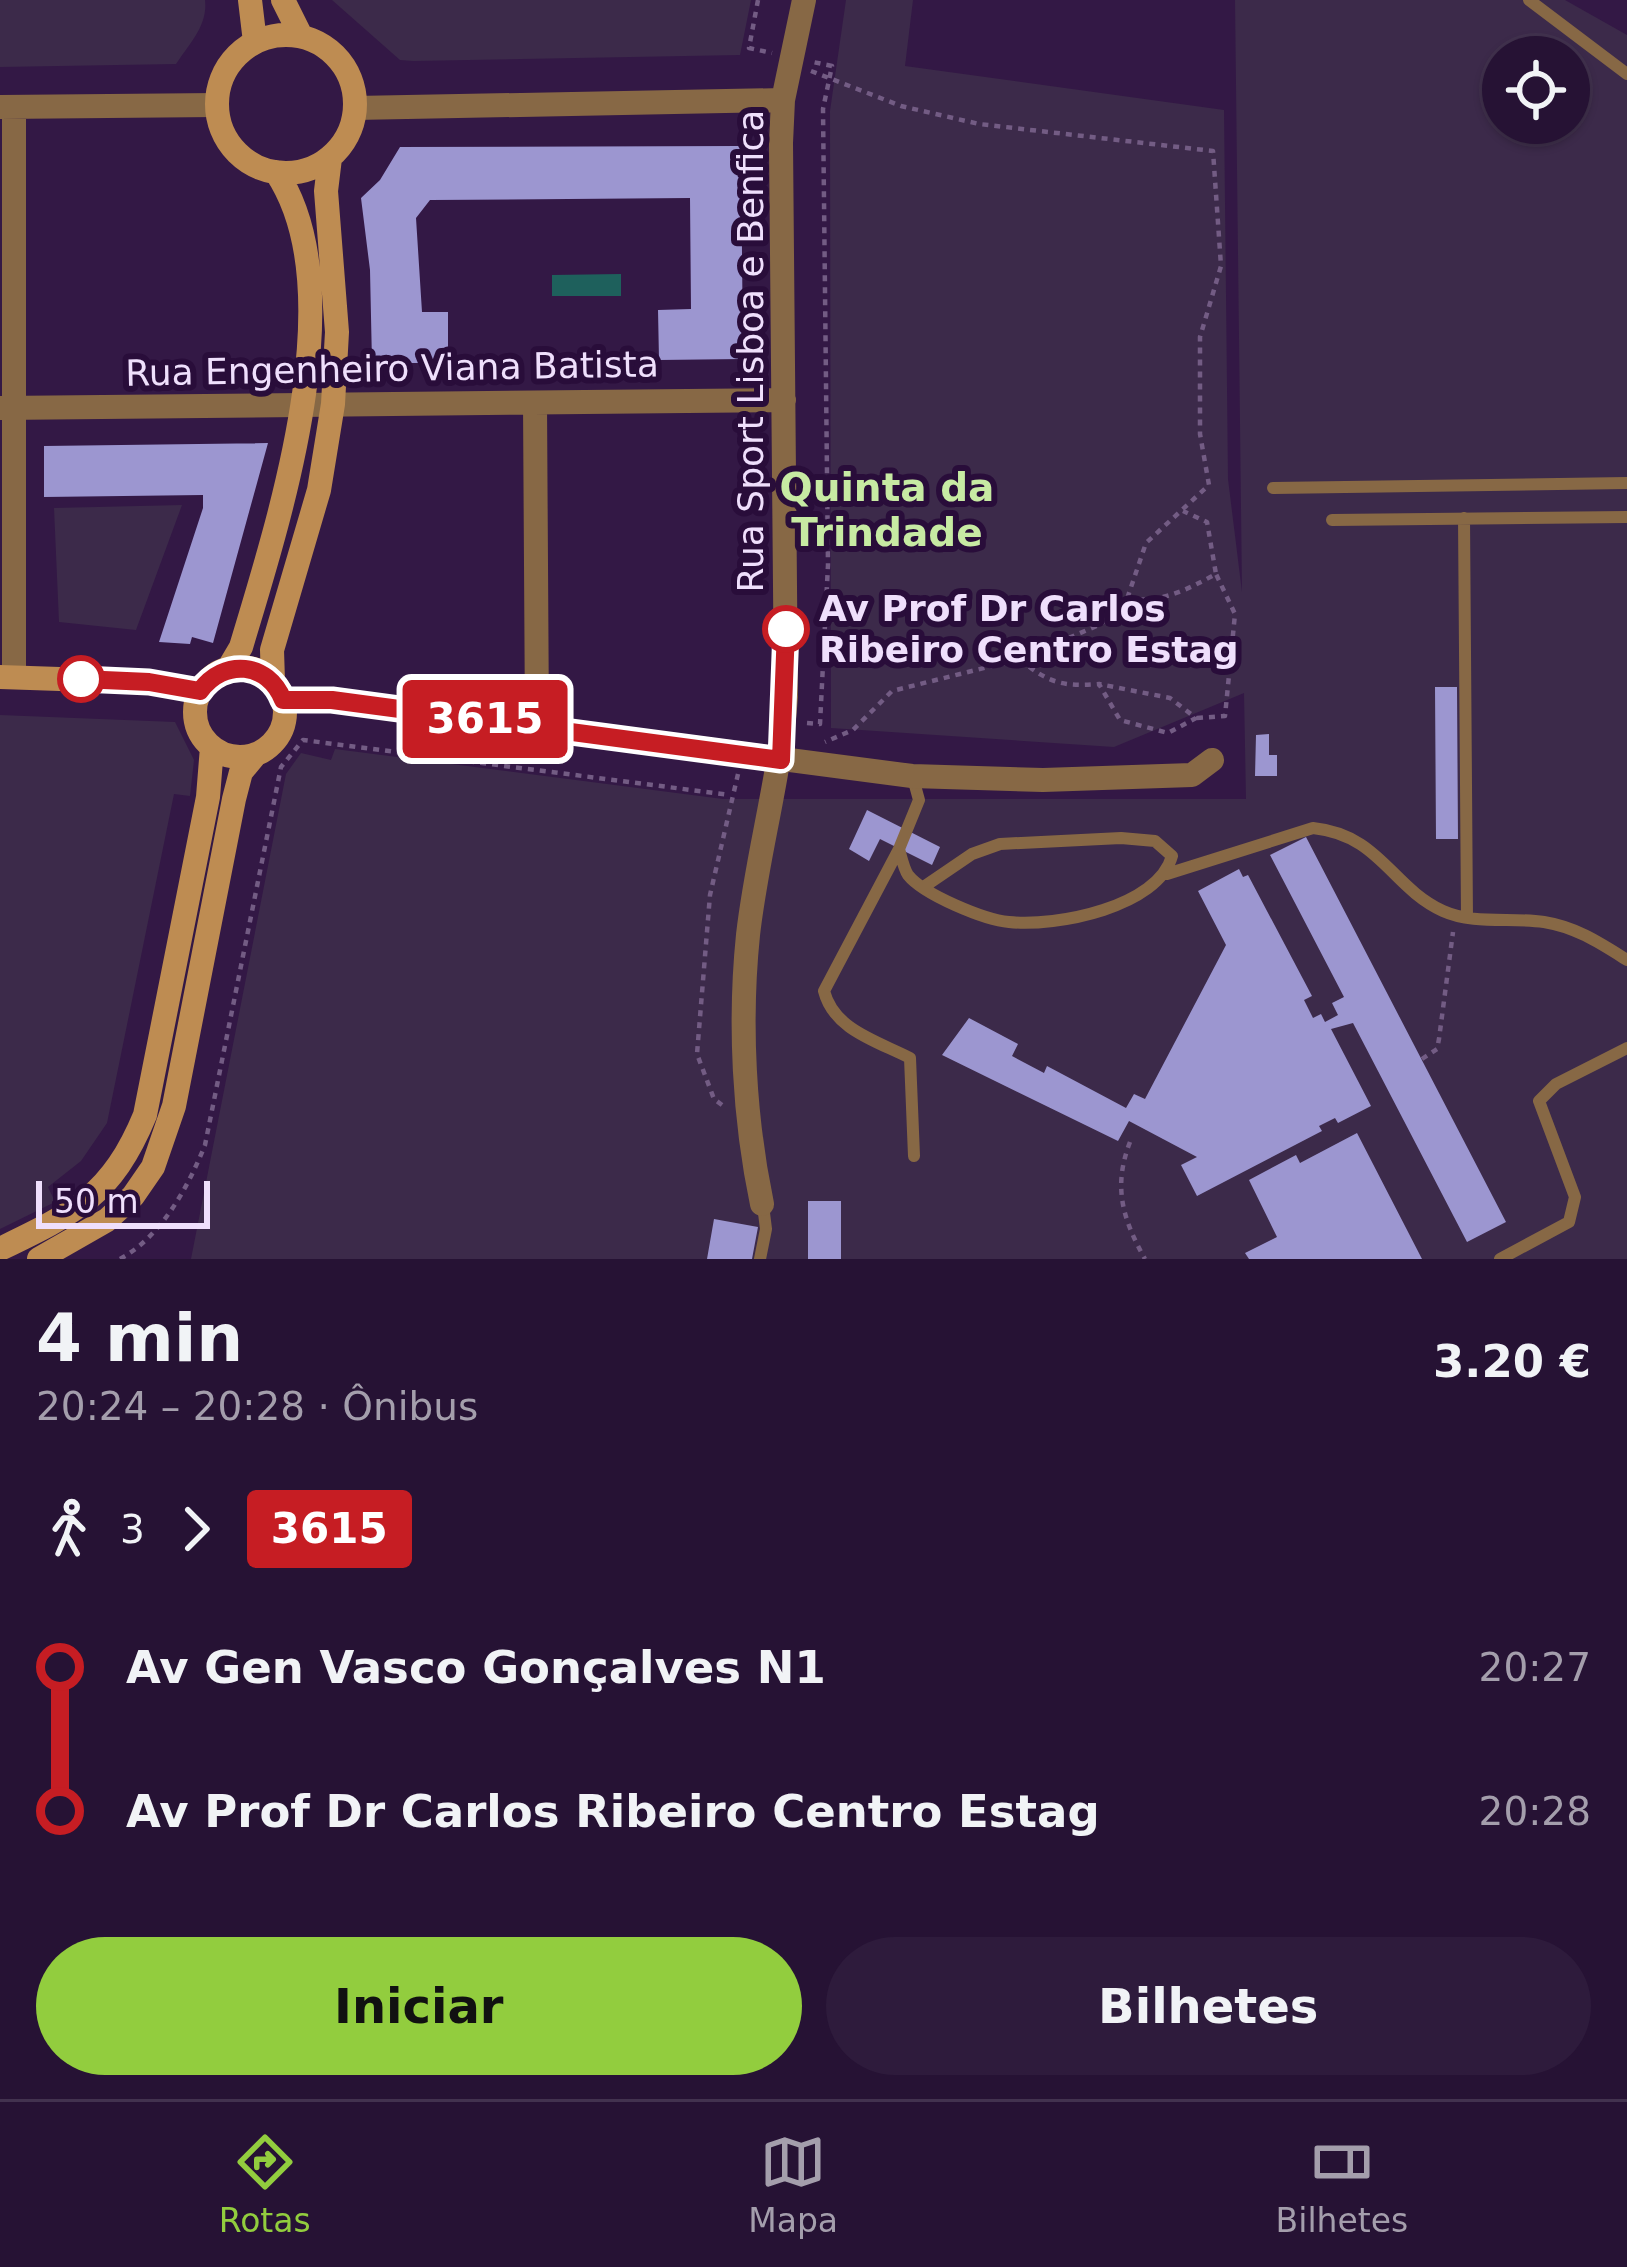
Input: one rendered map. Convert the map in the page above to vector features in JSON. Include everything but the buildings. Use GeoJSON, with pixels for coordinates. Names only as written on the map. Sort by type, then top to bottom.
{"type":"FeatureCollection","features":[{"type":"Feature","properties":{"kind":"main road"},"geometry":{"type":"LineString","coordinates":[[250,0],[256,42]]}},
{"type":"Feature","properties":{"kind":"main road"},"geometry":{"type":"LineString","coordinates":[[283,0],[301,37]]}},
{"type":"Feature","properties":{"kind":"main road"},"geometry":{"type":"LineString","coordinates":[[39,1259],[107,1220],[133,1196],[153,1167],[174,1106],[234,799],[242,772],[281,730],[272,650],[319,490],[333,404],[338,332],[326,191],[330,158],[352,127],[356,108],[347,70],[320,44],[278,35],[256,42],[227,68],[217,105],[228,142],[241,157],[276,172],[295,173],[330,158]]}},
{"type":"Feature","properties":{"kind":"main road"},"geometry":{"type":"LineString","coordinates":[[256,754],[233,757],[212,747],[196,721],[200,691],[228,669],[241,647],[284,501],[303,405],[307,330],[303,248],[296,208],[276,172]]}},
{"type":"Feature","properties":{"kind":"main road"},"geometry":{"type":"LineString","coordinates":[[228,669],[253,669],[278,691]]}},
{"type":"Feature","properties":{"kind":"main road"},"geometry":{"type":"LineString","coordinates":[[7,677],[149,682],[200,691]]}},
{"type":"Feature","properties":{"kind":"main road"},"geometry":{"type":"LineString","coordinates":[[0,1249],[89,1203],[130,1151],[145,1115],[208,797],[212,747]]}},
{"type":"Feature","properties":{"kind":"street","name":"Rua Sport Lisboa e Benfica"},"geometry":{"type":"LineString","coordinates":[[762,1204],[750,1144],[748,935],[781,760],[786,674],[783,100],[804,0]]}},
{"type":"Feature","properties":{"kind":"street"},"geometry":{"type":"LineString","coordinates":[[356,108],[783,100]]}},
{"type":"Feature","properties":{"kind":"street"},"geometry":{"type":"LineString","coordinates":[[7,677],[7,107],[217,105]]}},
{"type":"Feature","properties":{"kind":"street","name":"Rua Engenheiro Viana Batista"},"geometry":{"type":"LineString","coordinates":[[5,408],[784,400]]}},
{"type":"Feature","properties":{"kind":"street"},"geometry":{"type":"LineString","coordinates":[[535,404],[537,725]]}},
{"type":"Feature","properties":{"kind":"street"},"geometry":{"type":"LineString","coordinates":[[278,691],[912,776],[1043,780],[1192,775],[1212,760]]}},
{"type":"Feature","properties":{"kind":"lane"},"geometry":{"type":"LineString","coordinates":[[1529,0],[1627,74]]}},
{"type":"Feature","properties":{"kind":"lane"},"geometry":{"type":"LineString","coordinates":[[1273,488],[1627,483]]}},
{"type":"Feature","properties":{"kind":"lane"},"geometry":{"type":"LineString","coordinates":[[1332,520],[1627,517]]}},
{"type":"Feature","properties":{"kind":"lane"},"geometry":{"type":"LineString","coordinates":[[1461,916],[1464,518]]}},
{"type":"Feature","properties":{"kind":"lane"},"geometry":{"type":"LineString","coordinates":[[912,776],[919,800],[824,991],[829,1009],[845,1025],[910,1058],[914,1156]]}},
{"type":"Feature","properties":{"kind":"lane"},"geometry":{"type":"LineString","coordinates":[[898,849],[908,875],[951,903],[1006,922],[1052,922],[1098,911],[1145,892],[1167,874],[1313,828],[1336,831],[1361,841],[1425,898],[1461,916],[1571,927],[1627,960]]}},
{"type":"Feature","properties":{"kind":"lane"},"geometry":{"type":"LineString","coordinates":[[925,886],[986,849],[1120,838],[1155,841],[1172,856],[1167,874]]}},
{"type":"Feature","properties":{"kind":"lane"},"geometry":{"type":"LineString","coordinates":[[1500,1259],[1569,1222],[1575,1197],[1539,1101],[1556,1084],[1627,1048]]}},
{"type":"Feature","properties":{"kind":"lane"},"geometry":{"type":"LineString","coordinates":[[760,1259],[766,1229],[762,1204]]}},
{"type":"Feature","properties":{"kind":"path"},"geometry":{"type":"LineString","coordinates":[[781,760],[853,730],[892,691],[1020,659],[1101,624],[1127,599],[1146,543],[1209,485],[1200,434],[1200,338],[1221,266],[1213,152],[979,124],[901,106],[790,65]]}},
{"type":"Feature","properties":{"kind":"path"},"geometry":{"type":"LineString","coordinates":[[1099,684],[1120,720],[1168,733],[1196,718],[1226,716],[1235,614],[1216,574],[1208,522],[1183,511]]}},
{"type":"Feature","properties":{"kind":"path"},"geometry":{"type":"LineString","coordinates":[[1127,599],[1148,601],[1178,595],[1216,574]]}},
{"type":"Feature","properties":{"kind":"path"},"geometry":{"type":"LineString","coordinates":[[1020,659],[1040,677],[1063,687],[1099,684],[1170,698],[1196,718]]}},
{"type":"Feature","properties":{"kind":"path"},"geometry":{"type":"LineString","coordinates":[[121,1259],[158,1227],[189,1183],[205,1144],[281,767],[303,740],[730,795]]}},
{"type":"Feature","properties":{"kind":"path"},"geometry":{"type":"LineString","coordinates":[[1422,1059],[1437,1049],[1461,916]]}},
{"type":"Feature","properties":{"kind":"path"},"geometry":{"type":"LineString","coordinates":[[1130,1142],[1119,1174],[1119,1193],[1132,1236],[1145,1259]]}},
{"type":"Feature","properties":{"kind":"shaded area"},"geometry":{"type":"Polygon","coordinates":[[[0,0],[205,0],[205,9],[197,34],[176,64],[0,67],[0,0]]]}},
{"type":"Feature","properties":{"kind":"shaded area"},"geometry":{"type":"Polygon","coordinates":[[[332,0],[751,0],[740,55],[413,61],[400,60],[332,0]]]}},
{"type":"Feature","properties":{"kind":"shaded area"},"geometry":{"type":"Polygon","coordinates":[[[846,0],[913,0],[905,66],[1224,110],[1228,479],[1242,592],[1235,0],[1565,0],[1627,35],[1627,1259],[191,1259],[286,774],[301,753],[331,760],[335,749],[723,799],[1246,799],[1244,693],[1114,747],[831,728],[830,111],[846,0]]]}},
{"type":"Feature","properties":{"kind":"shaded area"},"geometry":{"type":"Polygon","coordinates":[[[621,274],[621,296],[552,296],[552,275],[621,274]]]}},
{"type":"Feature","properties":{"kind":"shaded area"},"geometry":{"type":"Polygon","coordinates":[[[182,505],[136,630],[59,622],[54,508],[182,505]]]}},
{"type":"Feature","properties":{"kind":"shaded area"},"geometry":{"type":"Polygon","coordinates":[[[0,715],[175,722],[194,760],[190,796],[174,794],[107,1123],[81,1161],[48,1187],[55,1202],[0,1229],[0,715]]]}},
{"type":"Feature","properties":{"kind":"bus line","name":"3615"},"geometry":{"type":"LineString","coordinates":[[81,679],[149,682],[200,691],[217,674],[240,667],[273,681],[283,700],[332,700],[781,760],[786,629]]}},
{"type":"Feature","properties":{"kind":"place","name":"Av Prof Dr Carlos Ribeiro Centro Estag"},"geometry":{"type":"Point","coordinates":[786,629]}},
{"type":"Feature","properties":{"kind":"district","name":"Quinta da Trindade"},"geometry":{"type":"Point","coordinates":[887,510]}}]}
